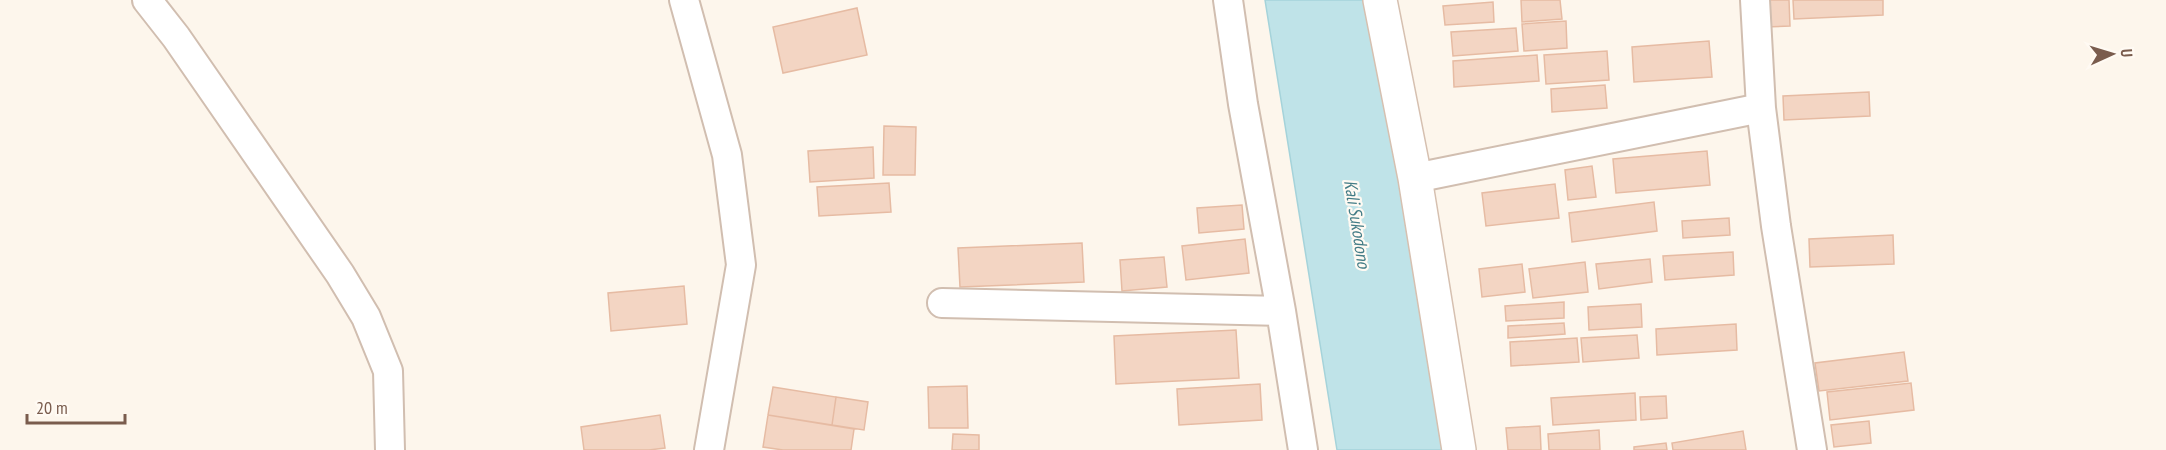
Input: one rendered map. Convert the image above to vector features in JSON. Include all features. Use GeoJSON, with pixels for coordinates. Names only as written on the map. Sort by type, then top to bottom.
{"type":"FeatureCollection","features":[{"type":"Feature","properties":{"kind":"main road"},"geometry":{"type":"LineString","coordinates":[[1380,0],[1415,178],[1459,450]]}},
{"type":"Feature","properties":{"kind":"street"},"geometry":{"type":"LineString","coordinates":[[147,0],[182,46],[340,274],[366,317],[388,371],[390,450]]}},
{"type":"Feature","properties":{"kind":"street"},"geometry":{"type":"LineString","coordinates":[[684,0],[727,156],[741,265],[710,450]]}},
{"type":"Feature","properties":{"kind":"street"},"geometry":{"type":"LineString","coordinates":[[1228,0],[1243,104],[1281,311],[1303,450]]}},
{"type":"Feature","properties":{"kind":"street"},"geometry":{"type":"LineString","coordinates":[[1755,0],[1761,108],[1776,226],[1812,450]]}},
{"type":"Feature","properties":{"kind":"street"},"geometry":{"type":"LineString","coordinates":[[1415,178],[1761,108]]}},
{"type":"Feature","properties":{"kind":"street"},"geometry":{"type":"LineString","coordinates":[[942,303],[1281,311]]}},
{"type":"Feature","properties":{"kind":"water","name":"Kali Sukodono"},"geometry":{"type":"Polygon","coordinates":[[[1265,0],[1365,0],[1450,450],[1337,450],[1265,0]]]}},
{"type":"Feature","properties":{"kind":"building"},"geometry":{"type":"Polygon","coordinates":[[[1521,0],[1560,0],[1562,19],[1522,22],[1521,0]]]}},
{"type":"Feature","properties":{"kind":"building"},"geometry":{"type":"Polygon","coordinates":[[[1763,0],[1789,0],[1790,26],[1764,27],[1763,0]]]}},
{"type":"Feature","properties":{"kind":"building"},"geometry":{"type":"Polygon","coordinates":[[[1793,0],[1883,0],[1883,15],[1794,19],[1793,0]]]}},
{"type":"Feature","properties":{"kind":"building"},"geometry":{"type":"Polygon","coordinates":[[[1493,2],[1494,22],[1445,25],[1443,6],[1493,2]]]}},
{"type":"Feature","properties":{"kind":"building"},"geometry":{"type":"Polygon","coordinates":[[[857,8],[867,55],[783,73],[773,27],[857,8]]]}},
{"type":"Feature","properties":{"kind":"building"},"geometry":{"type":"Polygon","coordinates":[[[1566,21],[1567,48],[1524,51],[1522,24],[1566,21]]]}},
{"type":"Feature","properties":{"kind":"building"},"geometry":{"type":"Polygon","coordinates":[[[1516,28],[1518,51],[1453,56],[1451,32],[1516,28]]]}},
{"type":"Feature","properties":{"kind":"building"},"geometry":{"type":"Polygon","coordinates":[[[1709,41],[1712,77],[1634,82],[1632,47],[1709,41]]]}},
{"type":"Feature","properties":{"kind":"building"},"geometry":{"type":"Polygon","coordinates":[[[1607,51],[1609,80],[1546,84],[1544,55],[1607,51]]]}},
{"type":"Feature","properties":{"kind":"building"},"geometry":{"type":"Polygon","coordinates":[[[1537,55],[1539,81],[1454,87],[1453,61],[1537,55]]]}},
{"type":"Feature","properties":{"kind":"building"},"geometry":{"type":"Polygon","coordinates":[[[1605,85],[1607,108],[1552,112],[1551,89],[1605,85]]]}},
{"type":"Feature","properties":{"kind":"building"},"geometry":{"type":"Polygon","coordinates":[[[1869,92],[1870,116],[1784,120],[1783,96],[1869,92]]]}},
{"type":"Feature","properties":{"kind":"building"},"geometry":{"type":"Polygon","coordinates":[[[884,126],[916,127],[915,175],[883,175],[884,126]]]}},
{"type":"Feature","properties":{"kind":"building"},"geometry":{"type":"Polygon","coordinates":[[[873,147],[874,178],[810,182],[808,151],[873,147]]]}},
{"type":"Feature","properties":{"kind":"building"},"geometry":{"type":"Polygon","coordinates":[[[1707,151],[1710,185],[1616,193],[1613,159],[1707,151]]]}},
{"type":"Feature","properties":{"kind":"building"},"geometry":{"type":"Polygon","coordinates":[[[1592,166],[1596,197],[1568,200],[1565,170],[1592,166]]]}},
{"type":"Feature","properties":{"kind":"building"},"geometry":{"type":"Polygon","coordinates":[[[889,183],[891,212],[819,216],[817,187],[889,183]]]}},
{"type":"Feature","properties":{"kind":"building"},"geometry":{"type":"Polygon","coordinates":[[[1555,184],[1559,218],[1486,226],[1482,193],[1555,184]]]}},
{"type":"Feature","properties":{"kind":"building"},"geometry":{"type":"Polygon","coordinates":[[[1654,202],[1657,231],[1572,242],[1569,213],[1654,202]]]}},
{"type":"Feature","properties":{"kind":"building"},"geometry":{"type":"Polygon","coordinates":[[[1242,205],[1244,229],[1199,233],[1197,208],[1242,205]]]}},
{"type":"Feature","properties":{"kind":"building"},"geometry":{"type":"Polygon","coordinates":[[[1729,218],[1730,235],[1683,238],[1682,221],[1729,218]]]}},
{"type":"Feature","properties":{"kind":"building"},"geometry":{"type":"Polygon","coordinates":[[[1893,235],[1894,264],[1810,267],[1809,239],[1893,235]]]}},
{"type":"Feature","properties":{"kind":"building"},"geometry":{"type":"Polygon","coordinates":[[[1245,239],[1249,273],[1186,280],[1182,246],[1245,239]]]}},
{"type":"Feature","properties":{"kind":"building"},"geometry":{"type":"Polygon","coordinates":[[[1082,243],[1084,282],[960,287],[958,248],[1082,243]]]}},
{"type":"Feature","properties":{"kind":"building"},"geometry":{"type":"Polygon","coordinates":[[[1733,252],[1734,275],[1665,280],[1663,256],[1733,252]]]}},
{"type":"Feature","properties":{"kind":"building"},"geometry":{"type":"Polygon","coordinates":[[[1164,257],[1167,287],[1122,291],[1120,260],[1164,257]]]}},
{"type":"Feature","properties":{"kind":"building"},"geometry":{"type":"Polygon","coordinates":[[[1650,259],[1652,282],[1599,289],[1596,264],[1650,259]]]}},
{"type":"Feature","properties":{"kind":"building"},"geometry":{"type":"Polygon","coordinates":[[[1585,262],[1588,292],[1533,298],[1529,269],[1585,262]]]}},
{"type":"Feature","properties":{"kind":"building"},"geometry":{"type":"Polygon","coordinates":[[[1522,264],[1525,292],[1482,297],[1479,269],[1522,264]]]}},
{"type":"Feature","properties":{"kind":"building"},"geometry":{"type":"Polygon","coordinates":[[[684,286],[687,324],[611,331],[608,293],[684,286]]]}},
{"type":"Feature","properties":{"kind":"building"},"geometry":{"type":"Polygon","coordinates":[[[1564,302],[1564,318],[1506,321],[1505,306],[1564,302]]]}},
{"type":"Feature","properties":{"kind":"building"},"geometry":{"type":"Polygon","coordinates":[[[1641,304],[1642,327],[1589,330],[1588,307],[1641,304]]]}},
{"type":"Feature","properties":{"kind":"building"},"geometry":{"type":"Polygon","coordinates":[[[1564,323],[1565,334],[1508,338],[1508,326],[1564,323]]]}},
{"type":"Feature","properties":{"kind":"building"},"geometry":{"type":"Polygon","coordinates":[[[1736,324],[1737,350],[1657,355],[1656,329],[1736,324]]]}},
{"type":"Feature","properties":{"kind":"building"},"geometry":{"type":"Polygon","coordinates":[[[1236,330],[1239,378],[1116,384],[1114,336],[1236,330]]]}},
{"type":"Feature","properties":{"kind":"building"},"geometry":{"type":"Polygon","coordinates":[[[1637,335],[1639,358],[1583,362],[1581,338],[1637,335]]]}},
{"type":"Feature","properties":{"kind":"building"},"geometry":{"type":"Polygon","coordinates":[[[1577,338],[1579,362],[1511,366],[1510,342],[1577,338]]]}},
{"type":"Feature","properties":{"kind":"building"},"geometry":{"type":"Polygon","coordinates":[[[1904,352],[1908,381],[1819,391],[1815,363],[1904,352]]]}},
{"type":"Feature","properties":{"kind":"building"},"geometry":{"type":"Polygon","coordinates":[[[1911,383],[1914,410],[1830,420],[1827,392],[1911,383]]]}},
{"type":"Feature","properties":{"kind":"building"},"geometry":{"type":"Polygon","coordinates":[[[1260,384],[1262,420],[1179,425],[1177,389],[1260,384]]]}},
{"type":"Feature","properties":{"kind":"building"},"geometry":{"type":"Polygon","coordinates":[[[967,386],[968,428],[929,428],[928,387],[967,386]]]}},
{"type":"Feature","properties":{"kind":"building"},"geometry":{"type":"Polygon","coordinates":[[[773,387],[836,397],[832,425],[768,415],[773,387]]]}},
{"type":"Feature","properties":{"kind":"building"},"geometry":{"type":"Polygon","coordinates":[[[1635,393],[1636,420],[1553,425],[1551,398],[1635,393]]]}},
{"type":"Feature","properties":{"kind":"building"},"geometry":{"type":"Polygon","coordinates":[[[1666,396],[1667,418],[1641,420],[1640,397],[1666,396]]]}},
{"type":"Feature","properties":{"kind":"building"},"geometry":{"type":"Polygon","coordinates":[[[836,397],[868,402],[864,430],[832,425],[836,397]]]}},
{"type":"Feature","properties":{"kind":"building"},"geometry":{"type":"Polygon","coordinates":[[[660,415],[665,448],[584,450],[581,427],[660,415]]]}},
{"type":"Feature","properties":{"kind":"building"},"geometry":{"type":"Polygon","coordinates":[[[768,415],[854,429],[851,450],[783,450],[763,447],[768,415]]]}},
{"type":"Feature","properties":{"kind":"building"},"geometry":{"type":"Polygon","coordinates":[[[1869,421],[1871,443],[1834,447],[1831,425],[1869,421]]]}},
{"type":"Feature","properties":{"kind":"building"},"geometry":{"type":"Polygon","coordinates":[[[1540,426],[1541,450],[1508,450],[1506,428],[1540,426]]]}},
{"type":"Feature","properties":{"kind":"building"},"geometry":{"type":"Polygon","coordinates":[[[1599,430],[1600,450],[1549,450],[1548,434],[1599,430]]]}},
{"type":"Feature","properties":{"kind":"building"},"geometry":{"type":"Polygon","coordinates":[[[1743,431],[1746,450],[1673,450],[1672,443],[1743,431]]]}},
{"type":"Feature","properties":{"kind":"building"},"geometry":{"type":"Polygon","coordinates":[[[953,434],[979,435],[979,450],[952,450],[953,434]]]}},
{"type":"Feature","properties":{"kind":"building"},"geometry":{"type":"Polygon","coordinates":[[[1666,443],[1667,450],[1634,450],[1634,447],[1666,443]]]}}]}
